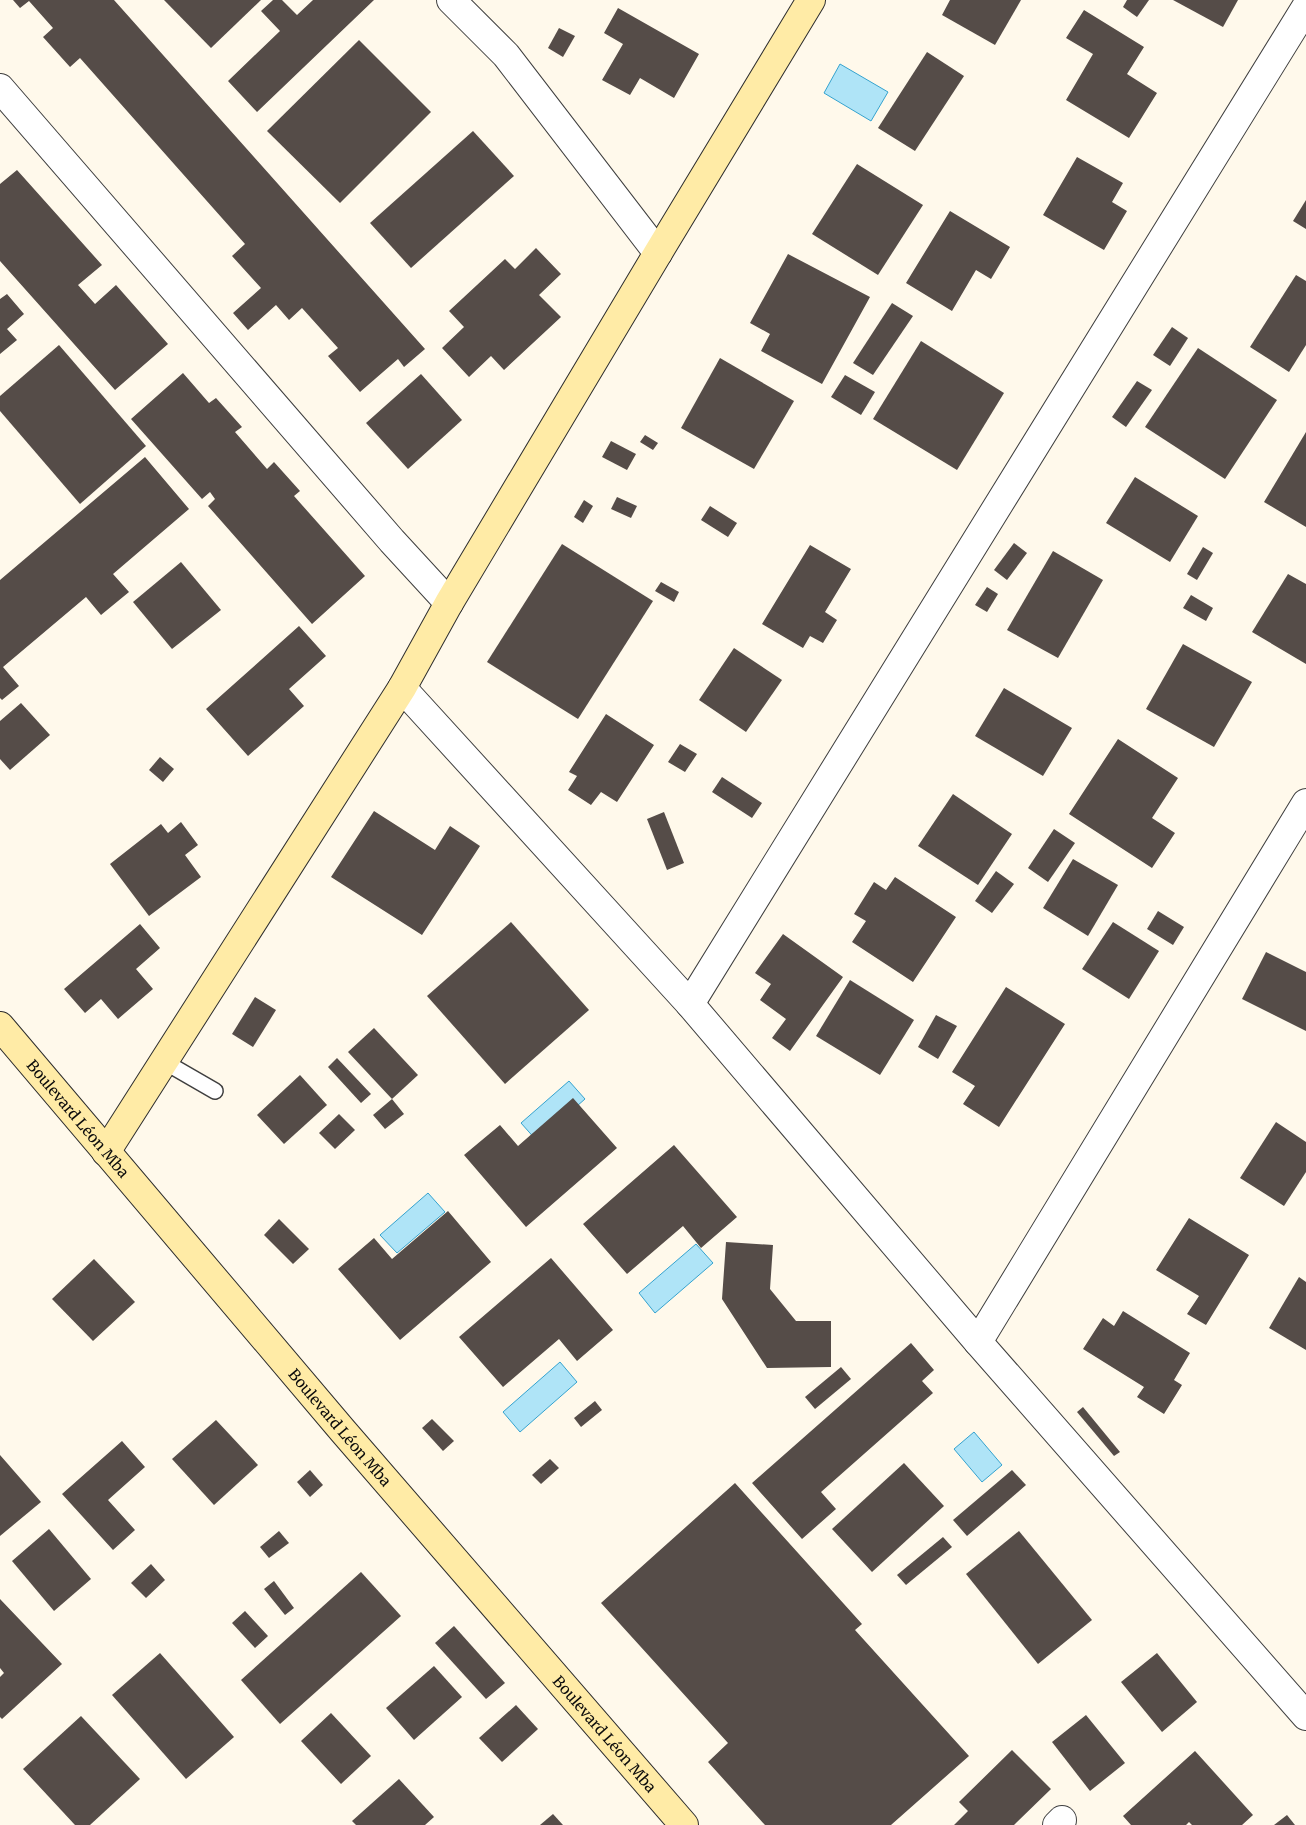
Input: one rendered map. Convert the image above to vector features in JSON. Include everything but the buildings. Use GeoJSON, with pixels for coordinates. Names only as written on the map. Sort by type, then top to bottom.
{"type":"FeatureCollection","features":[{"type":"Feature","properties":{"kind":"street"},"geometry":{"type":"LineString","coordinates":[[451,0],[506,55],[658,253]]}},
{"type":"Feature","properties":{"kind":"street"},"geometry":{"type":"LineString","coordinates":[[106,1152],[402,688],[449,604],[811,0]]}},
{"type":"Feature","properties":{"kind":"street"},"geometry":{"type":"LineString","coordinates":[[690,1004],[1306,8]]}},
{"type":"Feature","properties":{"kind":"street"},"geometry":{"type":"LineString","coordinates":[[0,88],[392,541],[449,604]]}},
{"type":"Feature","properties":{"kind":"street"},"geometry":{"type":"LineString","coordinates":[[402,688],[690,1004],[978,1342],[1302,1701]]}},
{"type":"Feature","properties":{"kind":"street"},"geometry":{"type":"LineString","coordinates":[[978,1342],[1306,803]]}},
{"type":"Feature","properties":{"kind":"street","name":"Boulevard Léon Mba"},"geometry":{"type":"LineString","coordinates":[[0,1026],[343,1431],[684,1825]]}},
{"type":"Feature","properties":{"kind":"lane"},"geometry":{"type":"LineString","coordinates":[[163,1061],[215,1091]]}},
{"type":"Feature","properties":{"kind":"water"},"geometry":{"type":"Polygon","coordinates":[[[840,64],[888,92],[871,121],[824,93],[840,64]]]}},
{"type":"Feature","properties":{"kind":"water"},"geometry":{"type":"Polygon","coordinates":[[[569,1081],[585,1099],[537,1141],[521,1123],[569,1081]]]}},
{"type":"Feature","properties":{"kind":"water"},"geometry":{"type":"Polygon","coordinates":[[[428,1193],[445,1212],[397,1253],[380,1235],[428,1193]]]}},
{"type":"Feature","properties":{"kind":"water"},"geometry":{"type":"Polygon","coordinates":[[[696,1244],[713,1263],[655,1313],[639,1293],[696,1244]]]}},
{"type":"Feature","properties":{"kind":"water"},"geometry":{"type":"Polygon","coordinates":[[[560,1362],[577,1382],[520,1432],[503,1412],[560,1362]]]}},
{"type":"Feature","properties":{"kind":"water"},"geometry":{"type":"Polygon","coordinates":[[[974,1432],[1002,1465],[982,1482],[954,1449],[974,1432]]]}}]}
